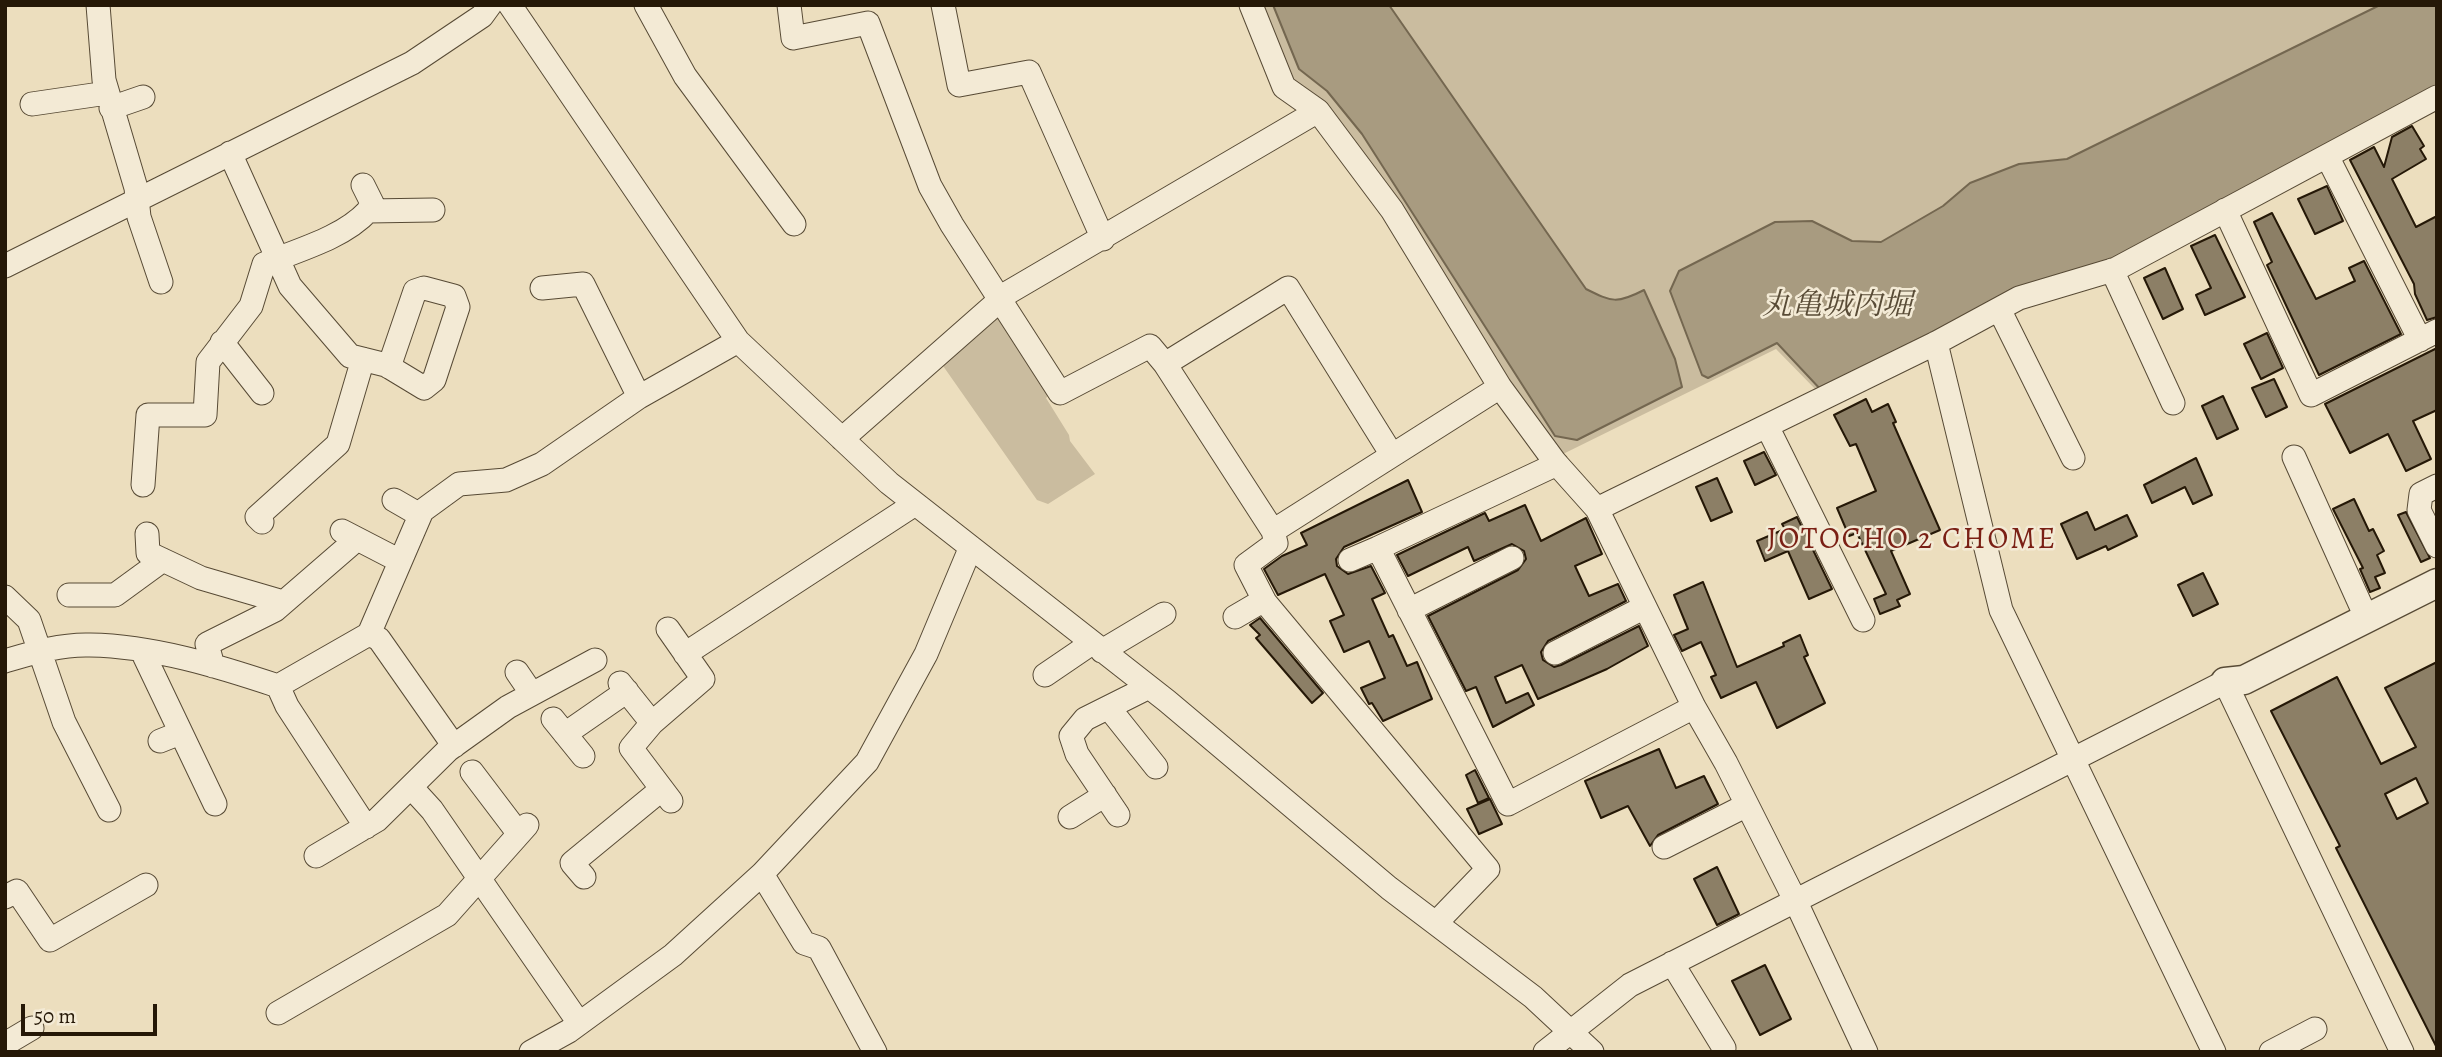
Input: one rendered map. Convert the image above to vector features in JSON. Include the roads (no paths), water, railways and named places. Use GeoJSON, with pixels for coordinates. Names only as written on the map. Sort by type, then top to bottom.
{"type":"FeatureCollection","features":[{"type":"Feature","properties":{"kind":"street"},"geometry":{"type":"LineString","coordinates":[[98,5],[109,101],[137,199],[139,217],[160,282]]}},
{"type":"Feature","properties":{"kind":"street"},"geometry":{"type":"LineString","coordinates":[[6,266],[412,63],[482,16],[490,5]]}},
{"type":"Feature","properties":{"kind":"street"},"geometry":{"type":"LineString","coordinates":[[510,5],[738,341],[915,504],[1149,687],[1379,880],[1533,997],[1592,1052]]}},
{"type":"Feature","properties":{"kind":"street"},"geometry":{"type":"LineString","coordinates":[[646,5],[685,76],[794,224]]}},
{"type":"Feature","properties":{"kind":"street"},"geometry":{"type":"LineString","coordinates":[[789,5],[793,38],[868,23],[930,186],[1060,393],[1150,346],[1165,363],[1273,531],[1276,543],[1246,565],[1264,600],[1488,869],[1436,923]]}},
{"type":"Feature","properties":{"kind":"street"},"geometry":{"type":"LineString","coordinates":[[943,5],[959,85],[1029,72],[1102,239]]}},
{"type":"Feature","properties":{"kind":"street"},"geometry":{"type":"LineString","coordinates":[[1251,5],[1284,87],[1318,111],[1392,210],[1500,387],[1557,464],[1597,509],[1694,707],[1796,902],[1866,1052]]}},
{"type":"Feature","properties":{"kind":"street"},"geometry":{"type":"LineString","coordinates":[[32,104],[143,97]]}},
{"type":"Feature","properties":{"kind":"street"},"geometry":{"type":"LineString","coordinates":[[1597,509],[1936,343],[2019,298],[2112,270],[2437,97]]}},
{"type":"Feature","properties":{"kind":"street"},"geometry":{"type":"LineString","coordinates":[[842,439],[1000,299],[1318,111]]}},
{"type":"Feature","properties":{"kind":"street"},"geometry":{"type":"LineString","coordinates":[[230,153],[290,286],[350,356],[389,368]]}},
{"type":"Feature","properties":{"kind":"street"},"geometry":{"type":"LineString","coordinates":[[2225,210],[2311,394],[2428,335],[2327,156]]}},
{"type":"Feature","properties":{"kind":"street"},"geometry":{"type":"LineString","coordinates":[[143,485],[148,415],[205,415],[208,362],[251,306],[264,264],[358,221],[372,203],[363,185]]}},
{"type":"Feature","properties":{"kind":"street"},"geometry":{"type":"LineString","coordinates":[[368,211],[433,210]]}},
{"type":"Feature","properties":{"kind":"street"},"geometry":{"type":"LineString","coordinates":[[2112,270],[2173,403]]}},
{"type":"Feature","properties":{"kind":"street"},"geometry":{"type":"LineString","coordinates":[[541,288],[583,284],[639,397]]}},
{"type":"Feature","properties":{"kind":"street"},"geometry":{"type":"LineString","coordinates":[[1165,363],[1288,288],[1392,455]]}},
{"type":"Feature","properties":{"kind":"street"},"geometry":{"type":"LineString","coordinates":[[1999,309],[2073,458]]}},
{"type":"Feature","properties":{"kind":"street"},"geometry":{"type":"LineString","coordinates":[[5,661],[40,650],[89,645],[142,651],[213,666],[278,686],[369,634],[420,515],[459,484],[506,480],[542,464],[639,397],[738,341]]}},
{"type":"Feature","properties":{"kind":"street"},"geometry":{"type":"LineString","coordinates":[[222,342],[262,393]]}},
{"type":"Feature","properties":{"kind":"street"},"geometry":{"type":"LineString","coordinates":[[1936,343],[2001,610],[2214,1052]]}},
{"type":"Feature","properties":{"kind":"street"},"geometry":{"type":"LineString","coordinates":[[262,522],[257,517],[338,443],[363,359]]}},
{"type":"Feature","properties":{"kind":"street"},"geometry":{"type":"LineString","coordinates":[[1273,531],[1500,387]]}},
{"type":"Feature","properties":{"kind":"street"},"geometry":{"type":"LineString","coordinates":[[1767,426],[1863,620]]}},
{"type":"Feature","properties":{"kind":"street"},"geometry":{"type":"LineString","coordinates":[[2294,457],[2366,617]]}},
{"type":"Feature","properties":{"kind":"street"},"geometry":{"type":"LineString","coordinates":[[1350,560],[1557,464]]}},
{"type":"Feature","properties":{"kind":"street"},"geometry":{"type":"LineString","coordinates":[[2437,486],[2420,494],[2419,510],[2437,546]]}},
{"type":"Feature","properties":{"kind":"street"},"geometry":{"type":"LineString","coordinates":[[394,500],[420,515]]}},
{"type":"Feature","properties":{"kind":"street"},"geometry":{"type":"LineString","coordinates":[[685,654],[772,586],[836,566],[915,504]]}},
{"type":"Feature","properties":{"kind":"street"},"geometry":{"type":"LineString","coordinates":[[147,534],[148,553],[201,578],[283,602]]}},
{"type":"Feature","properties":{"kind":"street"},"geometry":{"type":"LineString","coordinates":[[213,666],[207,644],[283,602],[350,535],[400,561]]}},
{"type":"Feature","properties":{"kind":"street"},"geometry":{"type":"LineString","coordinates":[[1378,548],[1508,804],[1694,707]]}},
{"type":"Feature","properties":{"kind":"street"},"geometry":{"type":"LineString","coordinates":[[540,1050],[673,955],[762,874],[867,762],[926,654],[970,549]]}},
{"type":"Feature","properties":{"kind":"street"},"geometry":{"type":"LineString","coordinates":[[1409,610],[1511,558]]}},
{"type":"Feature","properties":{"kind":"street"},"geometry":{"type":"LineString","coordinates":[[69,595],[115,595],[120,581],[163,560]]}},
{"type":"Feature","properties":{"kind":"street"},"geometry":{"type":"LineString","coordinates":[[1545,1052],[1630,985],[2225,682],[2244,680],[2437,583]]}},
{"type":"Feature","properties":{"kind":"street"},"geometry":{"type":"LineString","coordinates":[[5,597],[29,620],[64,722],[109,810]]}},
{"type":"Feature","properties":{"kind":"street"},"geometry":{"type":"LineString","coordinates":[[1236,617],[1264,600]]}},
{"type":"Feature","properties":{"kind":"street"},"geometry":{"type":"LineString","coordinates":[[1555,653],[1645,607]]}},
{"type":"Feature","properties":{"kind":"street"},"geometry":{"type":"LineString","coordinates":[[1045,675],[1164,614]]}},
{"type":"Feature","properties":{"kind":"street"},"geometry":{"type":"LineString","coordinates":[[584,877],[572,863],[667,795],[631,748],[652,723],[703,679],[668,629]]}},
{"type":"Feature","properties":{"kind":"street"},"geometry":{"type":"LineString","coordinates":[[369,634],[379,639],[454,746]]}},
{"type":"Feature","properties":{"kind":"street"},"geometry":{"type":"LineString","coordinates":[[142,651],[170,737],[215,804]]}},
{"type":"Feature","properties":{"kind":"street"},"geometry":{"type":"LineString","coordinates":[[316,856],[366,827],[454,746],[508,707],[595,660]]}},
{"type":"Feature","properties":{"kind":"street"},"geometry":{"type":"LineString","coordinates":[[517,672],[532,694]]}},
{"type":"Feature","properties":{"kind":"street"},"geometry":{"type":"LineString","coordinates":[[2225,682],[2402,1052]]}},
{"type":"Feature","properties":{"kind":"street"},"geometry":{"type":"LineString","coordinates":[[278,686],[287,706],[366,827]]}},
{"type":"Feature","properties":{"kind":"street"},"geometry":{"type":"LineString","coordinates":[[583,756],[559,727],[623,687],[652,723]]}},
{"type":"Feature","properties":{"kind":"street"},"geometry":{"type":"LineString","coordinates":[[1118,815],[1077,754],[1071,736],[1085,719],[1149,687]]}},
{"type":"Feature","properties":{"kind":"street"},"geometry":{"type":"LineString","coordinates":[[1108,708],[1156,767]]}},
{"type":"Feature","properties":{"kind":"street"},"geometry":{"type":"LineString","coordinates":[[278,1013],[407,949],[447,915],[523,829],[472,772]]}},
{"type":"Feature","properties":{"kind":"street"},"geometry":{"type":"LineString","coordinates":[[411,787],[432,810],[579,1023]]}},
{"type":"Feature","properties":{"kind":"street"},"geometry":{"type":"LineString","coordinates":[[1070,817],[1105,795]]}},
{"type":"Feature","properties":{"kind":"street"},"geometry":{"type":"LineString","coordinates":[[1664,847],[1747,805]]}},
{"type":"Feature","properties":{"kind":"street"},"geometry":{"type":"LineString","coordinates":[[762,874],[804,943],[819,948],[876,1052]]}},
{"type":"Feature","properties":{"kind":"street"},"geometry":{"type":"LineString","coordinates":[[5,897],[17,891],[50,940],[146,886]]}},
{"type":"Feature","properties":{"kind":"street"},"geometry":{"type":"LineString","coordinates":[[1672,963],[1727,1046]]}},
{"type":"Feature","properties":{"kind":"street"},"geometry":{"type":"LineString","coordinates":[[5,1044],[32,1028]]}},
{"type":"Feature","properties":{"kind":"street"},"geometry":{"type":"LineString","coordinates":[[2271,1052],[2315,1029]]}},
{"type":"Feature","properties":{"kind":"water"},"geometry":{"type":"Polygon","coordinates":[[[1273,5],[1389,5],[1586,289],[1615,300],[1644,290],[1675,359],[1682,387],[1577,440],[1555,436],[1362,134],[1327,91],[1299,69],[1273,5]]]}},
{"type":"Feature","properties":{"kind":"water","name":"丸亀城内堀"},"geometry":{"type":"Polygon","coordinates":[[[2380,5],[2437,5],[2437,87],[2130,253],[1822,391],[1777,343],[1708,378],[1702,375],[1670,291],[1679,271],[1775,222],[1812,221],[1852,241],[1881,242],[1943,206],[1970,183],[2019,164],[2067,159],[2380,5]]]}},
{"type":"Feature","properties":{"kind":"district","name":"JOTOCHO 2 CHOME"},"geometry":{"type":"Point","coordinates":[1912,541]}}]}
